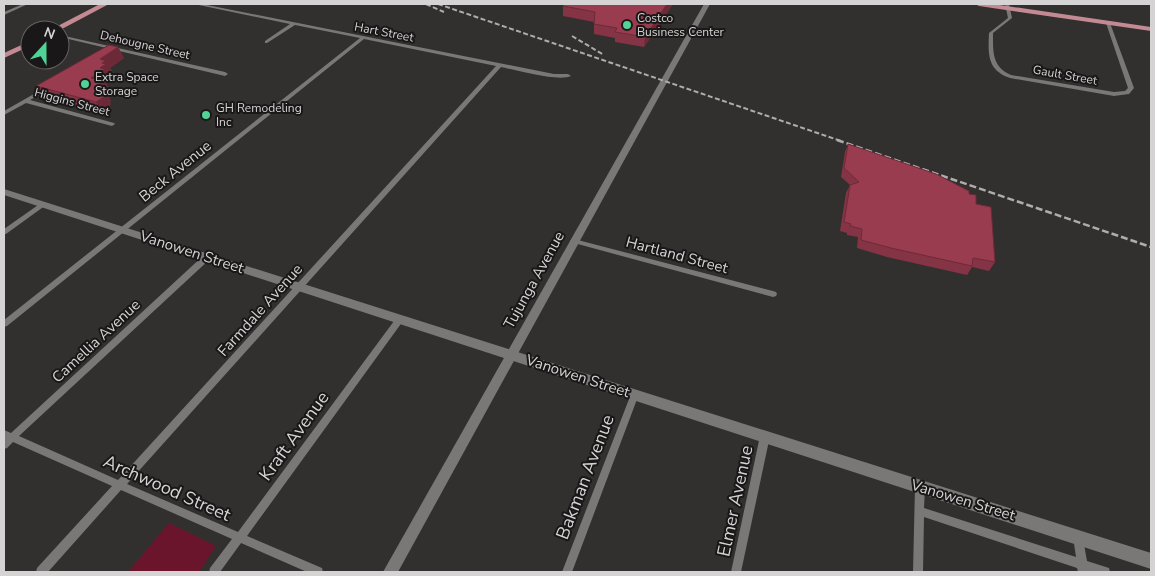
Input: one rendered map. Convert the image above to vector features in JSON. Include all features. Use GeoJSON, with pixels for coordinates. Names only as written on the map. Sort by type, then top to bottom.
{"type":"FeatureCollection","features":[{"type":"Feature","properties":{"kind":"main road"},"geometry":{"type":"LineString","coordinates":[[70,22],[105,4]]}},
{"type":"Feature","properties":{"kind":"main road"},"geometry":{"type":"LineString","coordinates":[[979,4],[1008,6],[1151,29]]}},
{"type":"Feature","properties":{"kind":"main road"},"geometry":{"type":"LineString","coordinates":[[4,56],[20,48]]}},
{"type":"Feature","properties":{"kind":"main road","name":"Vanowen Street"},"geometry":{"type":"LineString","coordinates":[[4,192],[1151,561]]}},
{"type":"Feature","properties":{"kind":"street"},"geometry":{"type":"LineString","coordinates":[[4,14],[26,4]]}},
{"type":"Feature","properties":{"kind":"street","name":"Hart Street"},"geometry":{"type":"LineString","coordinates":[[196,4],[500,66],[554,76],[568,76]]}},
{"type":"Feature","properties":{"kind":"street","name":"Tujunga Avenue"},"geometry":{"type":"LineString","coordinates":[[390,572],[707,4]]}},
{"type":"Feature","properties":{"kind":"street","name":"Gault Street"},"geometry":{"type":"LineString","coordinates":[[1008,6],[1010,18],[991,33],[994,66],[1000,72],[1010,76],[1105,92],[1127,93],[1131,88],[1108,23]]}},
{"type":"Feature","properties":{"kind":"street"},"geometry":{"type":"LineString","coordinates":[[267,42],[294,24]]}},
{"type":"Feature","properties":{"kind":"street","name":"Dehougne Street"},"geometry":{"type":"LineString","coordinates":[[70,38],[225,74]]}},
{"type":"Feature","properties":{"kind":"street","name":"Beck Avenue"},"geometry":{"type":"LineString","coordinates":[[4,324],[363,38]]}},
{"type":"Feature","properties":{"kind":"street"},"geometry":{"type":"LineString","coordinates":[[108,54],[116,49]]}},
{"type":"Feature","properties":{"kind":"street","name":"Farmdale Avenue"},"geometry":{"type":"LineString","coordinates":[[41,572],[500,66]]}},
{"type":"Feature","properties":{"kind":"street"},"geometry":{"type":"LineString","coordinates":[[4,113],[58,82]]}},
{"type":"Feature","properties":{"kind":"street","name":"Higgins Street"},"geometry":{"type":"LineString","coordinates":[[26,101],[112,124]]}},
{"type":"Feature","properties":{"kind":"street"},"geometry":{"type":"LineString","coordinates":[[4,232],[43,205]]}},
{"type":"Feature","properties":{"kind":"street","name":"Hartland Street"},"geometry":{"type":"LineString","coordinates":[[574,241],[773,294]]}},
{"type":"Feature","properties":{"kind":"street","name":"Camellia Avenue"},"geometry":{"type":"LineString","coordinates":[[4,445],[8,436],[207,257]]}},
{"type":"Feature","properties":{"kind":"street","name":"Kraft Avenue"},"geometry":{"type":"LineString","coordinates":[[214,572],[400,319]]}},
{"type":"Feature","properties":{"kind":"street","name":"Bakman Avenue"},"geometry":{"type":"LineString","coordinates":[[566,572],[635,394]]}},
{"type":"Feature","properties":{"kind":"street","name":"Archwood Street"},"geometry":{"type":"LineString","coordinates":[[8,436],[318,572]]}},
{"type":"Feature","properties":{"kind":"street","name":"Elmer Avenue"},"geometry":{"type":"LineString","coordinates":[[736,572],[765,436]]}},
{"type":"Feature","properties":{"kind":"street"},"geometry":{"type":"LineString","coordinates":[[918,572],[920,487]]}},
{"type":"Feature","properties":{"kind":"street","name":"Vanowen Street"},"geometry":{"type":"LineString","coordinates":[[920,512],[1082,568],[1105,572]]}},
{"type":"Feature","properties":{"kind":"street"},"geometry":{"type":"LineString","coordinates":[[1078,537],[1082,568]]}},
{"type":"Feature","properties":{"kind":"shaded area"},"geometry":{"type":"Polygon","coordinates":[[[169,523],[216,546],[199,572],[128,572],[169,523]]]}},
{"type":"Feature","properties":{"kind":"building","name":"Costco Business Center"},"geometry":{"type":"Polygon","coordinates":[[[564,4],[667,4],[645,37],[615,32],[617,28],[594,24],[595,12],[563,6],[564,4]]]}},
{"type":"Feature","properties":{"kind":"building"},"geometry":{"type":"Polygon","coordinates":[[[109,45],[118,47],[100,59],[106,61],[102,63],[106,64],[100,68],[105,69],[91,78],[105,81],[98,85],[104,86],[100,89],[104,90],[100,93],[104,94],[100,96],[104,97],[96,102],[36,86],[64,70],[70,70],[70,67],[109,45]]]}},
{"type":"Feature","properties":{"kind":"building"},"geometry":{"type":"Polygon","coordinates":[[[848,144],[936,174],[969,191],[969,194],[976,195],[976,204],[991,207],[995,262],[973,258],[972,266],[861,240],[862,229],[850,226],[851,224],[844,222],[850,185],[859,182],[844,168],[848,144]]]}},
{"type":"Feature","properties":{"kind":"railway"},"geometry":{"type":"LineString","coordinates":[[426,4],[444,12]]}},
{"type":"Feature","properties":{"kind":"railway"},"geometry":{"type":"LineString","coordinates":[[438,4],[841,141]]}},
{"type":"Feature","properties":{"kind":"railway"},"geometry":{"type":"LineString","coordinates":[[572,36],[604,55]]}},
{"type":"Feature","properties":{"kind":"railway"},"geometry":{"type":"LineString","coordinates":[[837,140],[1151,247]]}},
{"type":"Feature","properties":{"kind":"place","name":"Costco Business Center"},"geometry":{"type":"Point","coordinates":[627,25]}},
{"type":"Feature","properties":{"kind":"place","name":"Extra Space Storage"},"geometry":{"type":"Point","coordinates":[85,84]}},
{"type":"Feature","properties":{"kind":"place","name":"GH Remodeling Inc"},"geometry":{"type":"Point","coordinates":[206,115]}}]}
